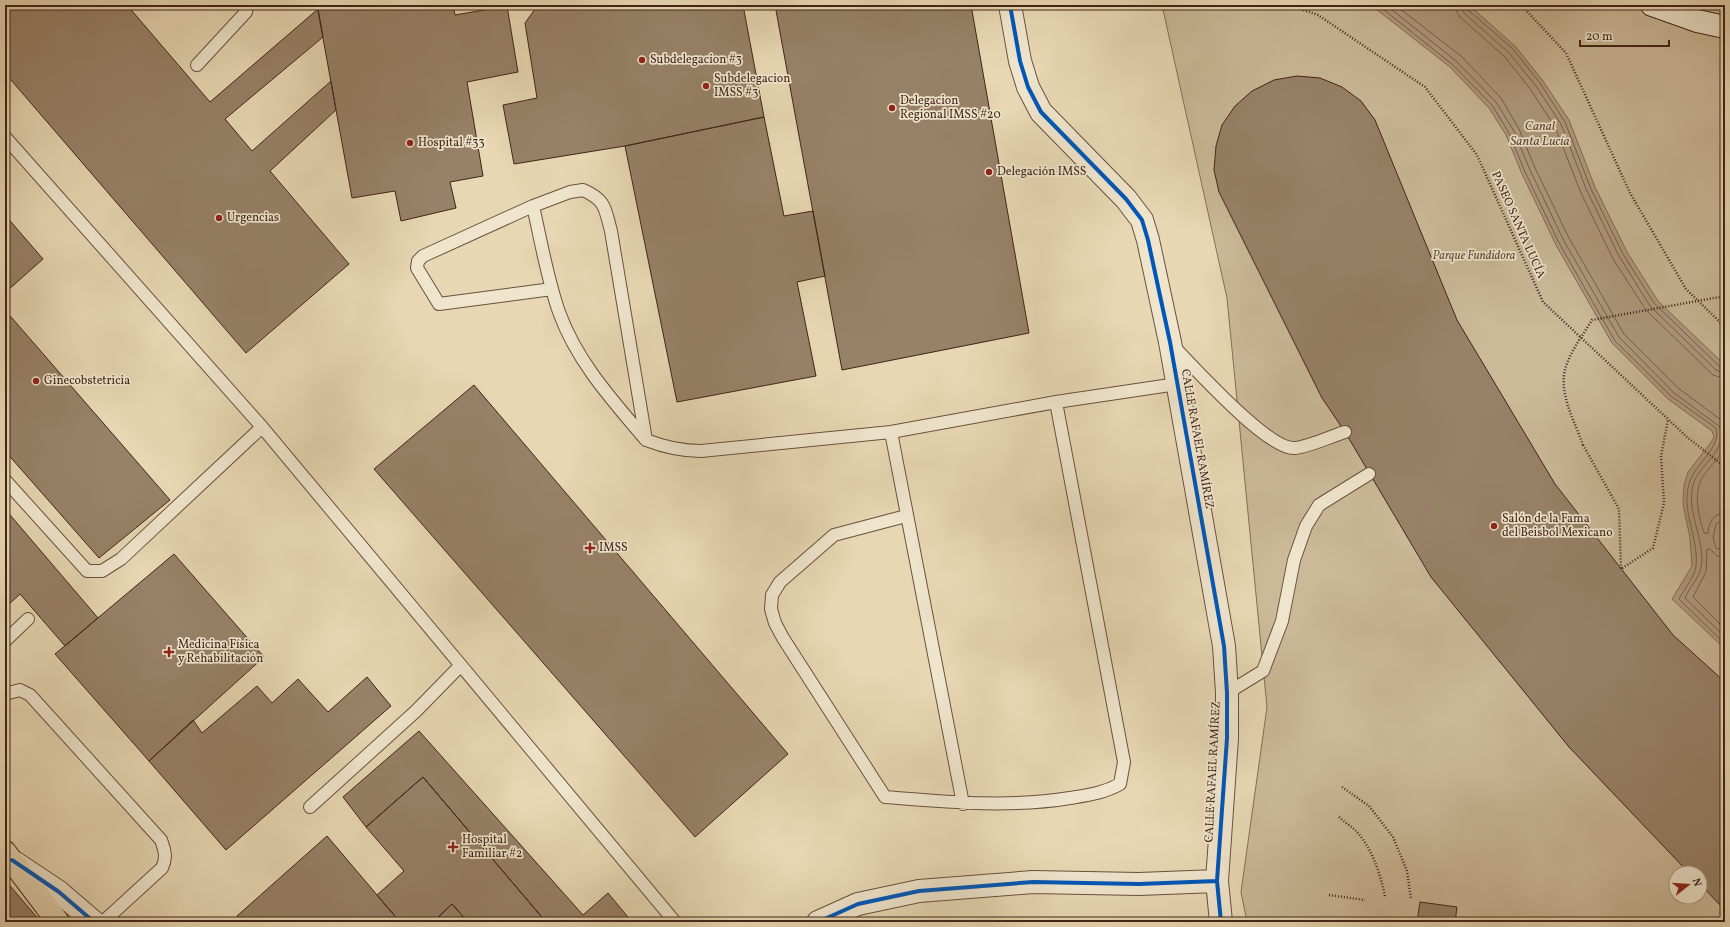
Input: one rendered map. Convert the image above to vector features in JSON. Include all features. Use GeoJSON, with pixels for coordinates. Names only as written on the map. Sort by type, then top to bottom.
{"type":"FeatureCollection","features":[{"type":"Feature","properties":{"kind":"highway"},"geometry":{"type":"LineString","coordinates":[[8,856],[58,922]]}},
{"type":"Feature","properties":{"kind":"street","name":"CALLE RAFAEL RAMÍREZ"},"geometry":{"type":"LineString","coordinates":[[1010,5],[1020,61],[1028,87],[1041,112],[1126,199],[1142,220],[1148,240],[1170,342],[1224,646],[1227,693],[1227,738],[1217,881],[1221,922]]}},
{"type":"Feature","properties":{"kind":"street"},"geometry":{"type":"LineString","coordinates":[[1652,5],[1697,21],[1725,27]]}},
{"type":"Feature","properties":{"kind":"street"},"geometry":{"type":"LineString","coordinates":[[8,856],[59,892],[94,922]]}},
{"type":"Feature","properties":{"kind":"street"},"geometry":{"type":"LineString","coordinates":[[818,922],[858,904],[919,891],[1033,882],[1139,884],[1217,881]]}},
{"type":"Feature","properties":{"kind":"lane"},"geometry":{"type":"LineString","coordinates":[[197,65],[246,12],[246,5]]}},
{"type":"Feature","properties":{"kind":"lane"},"geometry":{"type":"LineString","coordinates":[[5,137],[262,427],[675,922]]}},
{"type":"Feature","properties":{"kind":"lane"},"geometry":{"type":"LineString","coordinates":[[552,289],[439,304],[417,268],[418,261],[423,256],[532,206],[570,192],[583,190],[596,196],[604,206],[611,231],[646,440]]}},
{"type":"Feature","properties":{"kind":"lane"},"geometry":{"type":"LineString","coordinates":[[532,206],[559,312],[575,347],[600,385],[646,440],[673,449],[701,451],[891,432],[1056,402],[1177,384]]}},
{"type":"Feature","properties":{"kind":"lane"},"geometry":{"type":"LineString","coordinates":[[1170,342],[1265,436],[1281,446],[1295,448],[1345,432]]}},
{"type":"Feature","properties":{"kind":"lane"},"geometry":{"type":"LineString","coordinates":[[906,516],[834,535],[780,582],[772,595],[771,609],[775,623],[783,638],[885,797],[963,804],[1038,804],[1097,794],[1120,784],[1124,762],[1056,402]]}},
{"type":"Feature","properties":{"kind":"lane"},"geometry":{"type":"LineString","coordinates":[[5,480],[87,570],[102,572],[121,559],[262,427]]}},
{"type":"Feature","properties":{"kind":"lane"},"geometry":{"type":"LineString","coordinates":[[891,432],[906,516],[963,804]]}},
{"type":"Feature","properties":{"kind":"lane"},"geometry":{"type":"LineString","coordinates":[[1227,693],[1263,670],[1282,621],[1294,560],[1306,526],[1319,505],[1369,474]]}},
{"type":"Feature","properties":{"kind":"lane"},"geometry":{"type":"LineString","coordinates":[[5,641],[28,620]]}},
{"type":"Feature","properties":{"kind":"lane"},"geometry":{"type":"LineString","coordinates":[[310,807],[416,711],[460,666]]}},
{"type":"Feature","properties":{"kind":"lane"},"geometry":{"type":"LineString","coordinates":[[5,694],[20,690],[30,695],[161,840],[166,860],[162,868],[103,922]]}},
{"type":"Feature","properties":{"kind":"path"},"geometry":{"type":"LineString","coordinates":[[1521,5],[1566,53],[1630,193],[1686,289],[1725,327]]}},
{"type":"Feature","properties":{"kind":"path"},"geometry":{"type":"LineString","coordinates":[[1668,419],[1661,456],[1664,503],[1653,548],[1621,569],[1619,508],[1583,445],[1565,396],[1565,370],[1573,352],[1592,320],[1725,296]]}},
{"type":"Feature","properties":{"kind":"path"},"geometry":{"type":"LineString","coordinates":[[1342,787],[1369,806],[1393,837],[1407,871],[1410,899]]}},
{"type":"Feature","properties":{"kind":"path"},"geometry":{"type":"LineString","coordinates":[[1339,817],[1356,831],[1369,850],[1380,872],[1385,896]]}},
{"type":"Feature","properties":{"kind":"path"},"geometry":{"type":"LineString","coordinates":[[1329,895],[1365,900]]}},
{"type":"Feature","properties":{"kind":"green space","name":"Parque Fundidora"},"geometry":{"type":"Polygon","coordinates":[[[1162,5],[1725,5],[1725,922],[1247,922],[1241,892],[1267,707],[1227,298],[1162,5]]]}},
{"type":"Feature","properties":{"kind":"water","name":"Canal Santa Lucía"},"geometry":{"type":"Polygon","coordinates":[[[1371,5],[1469,5],[1516,47],[1543,81],[1569,120],[1595,187],[1627,252],[1658,301],[1725,365],[1725,523],[1723,524],[1725,649],[1672,599],[1692,566],[1690,538],[1683,504],[1684,485],[1688,472],[1712,441],[1714,437],[1712,431],[1668,399],[1612,343],[1556,245],[1522,174],[1506,135],[1489,108],[1450,67],[1371,5]]]}},
{"type":"Feature","properties":{"kind":"building","name":"Urgencias"},"geometry":{"type":"Polygon","coordinates":[[[5,5],[127,5],[210,102],[318,9],[323,37],[225,119],[252,151],[331,81],[336,110],[270,171],[349,264],[246,353],[5,73],[5,5]]]}},
{"type":"Feature","properties":{"kind":"building","name":"Hospital #33"},"geometry":{"type":"Polygon","coordinates":[[[317,5],[453,5],[455,15],[507,6],[518,72],[467,82],[483,176],[450,182],[456,208],[401,221],[395,191],[352,198],[317,5]]]}},
{"type":"Feature","properties":{"kind":"building","name":"Subdelegacion #3"},"geometry":{"type":"Polygon","coordinates":[[[538,5],[743,5],[764,117],[625,146],[514,164],[503,105],[537,98],[525,23],[538,5]]]}},
{"type":"Feature","properties":{"kind":"building","name":"Delegacion Regional IMSS #20"},"geometry":{"type":"Polygon","coordinates":[[[775,5],[971,5],[1029,333],[842,370],[775,5]]]}},
{"type":"Feature","properties":{"kind":"building","name":"Salón de la Fama del Beisbol Mexicano"},"geometry":{"type":"Polygon","coordinates":[[[1297,76],[1320,78],[1342,87],[1361,101],[1375,120],[1457,320],[1555,484],[1673,635],[1725,682],[1725,908],[1708,892],[1708,865],[1681,865],[1569,747],[1431,577],[1345,432],[1322,398],[1219,192],[1214,170],[1216,146],[1222,125],[1235,106],[1252,91],[1274,80],[1297,76]]]}},
{"type":"Feature","properties":{"kind":"building"},"geometry":{"type":"Polygon","coordinates":[[[764,117],[784,216],[813,211],[825,276],[797,282],[816,376],[677,402],[625,146],[764,117]]]}},
{"type":"Feature","properties":{"kind":"building"},"geometry":{"type":"Polygon","coordinates":[[[5,215],[43,259],[7,291],[5,289],[5,215]]]}},
{"type":"Feature","properties":{"kind":"building","name":"Ginecobstetricia"},"geometry":{"type":"Polygon","coordinates":[[[5,310],[170,500],[99,558],[5,451],[5,310]]]}},
{"type":"Feature","properties":{"kind":"building"},"geometry":{"type":"Polygon","coordinates":[[[474,385],[788,754],[695,837],[374,469],[474,385]]]}},
{"type":"Feature","properties":{"kind":"building"},"geometry":{"type":"Polygon","coordinates":[[[5,509],[98,618],[65,646],[20,594],[5,608],[5,509]]]}},
{"type":"Feature","properties":{"kind":"building"},"geometry":{"type":"Polygon","coordinates":[[[174,554],[264,657],[149,761],[55,654],[174,554]]]}},
{"type":"Feature","properties":{"kind":"building"},"geometry":{"type":"Polygon","coordinates":[[[367,677],[391,706],[226,850],[149,761],[193,720],[202,733],[257,686],[272,703],[298,679],[328,712],[367,677]]]}},
{"type":"Feature","properties":{"kind":"building"},"geometry":{"type":"Polygon","coordinates":[[[419,731],[583,915],[608,893],[632,922],[546,922],[423,777],[366,827],[343,797],[419,731]]]}},
{"type":"Feature","properties":{"kind":"building"},"geometry":{"type":"Polygon","coordinates":[[[423,777],[546,922],[468,922],[452,904],[433,922],[400,922],[377,895],[404,871],[366,827],[423,777]]]}},
{"type":"Feature","properties":{"kind":"building"},"geometry":{"type":"Polygon","coordinates":[[[327,836],[400,922],[242,922],[237,916],[327,836]]]}},
{"type":"Feature","properties":{"kind":"building"},"geometry":{"type":"Polygon","coordinates":[[[5,880],[41,922],[5,922],[5,880]]]}},
{"type":"Feature","properties":{"kind":"building"},"geometry":{"type":"Polygon","coordinates":[[[1420,902],[1457,907],[1455,922],[1417,922],[1420,902]]]}},
{"type":"Feature","properties":{"kind":"building"},"geometry":{"type":"Polygon","coordinates":[[[452,904],[468,922],[433,922],[452,904]]]}},
{"type":"Feature","properties":{"kind":"cycle path"},"geometry":{"type":"LineString","coordinates":[[1010,5],[1020,61],[1028,87],[1041,112],[1126,199],[1142,220],[1148,240],[1170,342],[1224,646],[1227,693],[1227,738],[1217,881],[1221,922]]}},
{"type":"Feature","properties":{"kind":"cycle path"},"geometry":{"type":"LineString","coordinates":[[12,860],[59,892],[94,922]]}},
{"type":"Feature","properties":{"kind":"cycle path"},"geometry":{"type":"LineString","coordinates":[[818,922],[858,904],[919,891],[1033,882],[1139,884],[1217,881]]}},
{"type":"Feature","properties":{"kind":"place","name":"Subdelegacion #3"},"geometry":{"type":"Point","coordinates":[642,60]}},
{"type":"Feature","properties":{"kind":"place","name":"Subdelegacion IMSS #3"},"geometry":{"type":"Point","coordinates":[706,86]}},
{"type":"Feature","properties":{"kind":"place","name":"Delegacion Regional IMSS #20"},"geometry":{"type":"Point","coordinates":[892,108]}},
{"type":"Feature","properties":{"kind":"place","name":"Hospital #33"},"geometry":{"type":"Point","coordinates":[410,143]}},
{"type":"Feature","properties":{"kind":"place","name":"Delegación IMSS"},"geometry":{"type":"Point","coordinates":[989,172]}},
{"type":"Feature","properties":{"kind":"place","name":"Urgencias"},"geometry":{"type":"Point","coordinates":[219,218]}},
{"type":"Feature","properties":{"kind":"place","name":"Ginecobstetricia"},"geometry":{"type":"Point","coordinates":[36,381]}},
{"type":"Feature","properties":{"kind":"place","name":"Salón de la Fama del Beisbol Mexicano"},"geometry":{"type":"Point","coordinates":[1494,526]}},
{"type":"Feature","properties":{"kind":"place","name":"IMSS"},"geometry":{"type":"Point","coordinates":[590,548]}},
{"type":"Feature","properties":{"kind":"place","name":"Medicina Física y Rehabilitación"},"geometry":{"type":"Point","coordinates":[169,652]}},
{"type":"Feature","properties":{"kind":"place","name":"Hospital Familiar #2"},"geometry":{"type":"Point","coordinates":[453,847]}}]}
